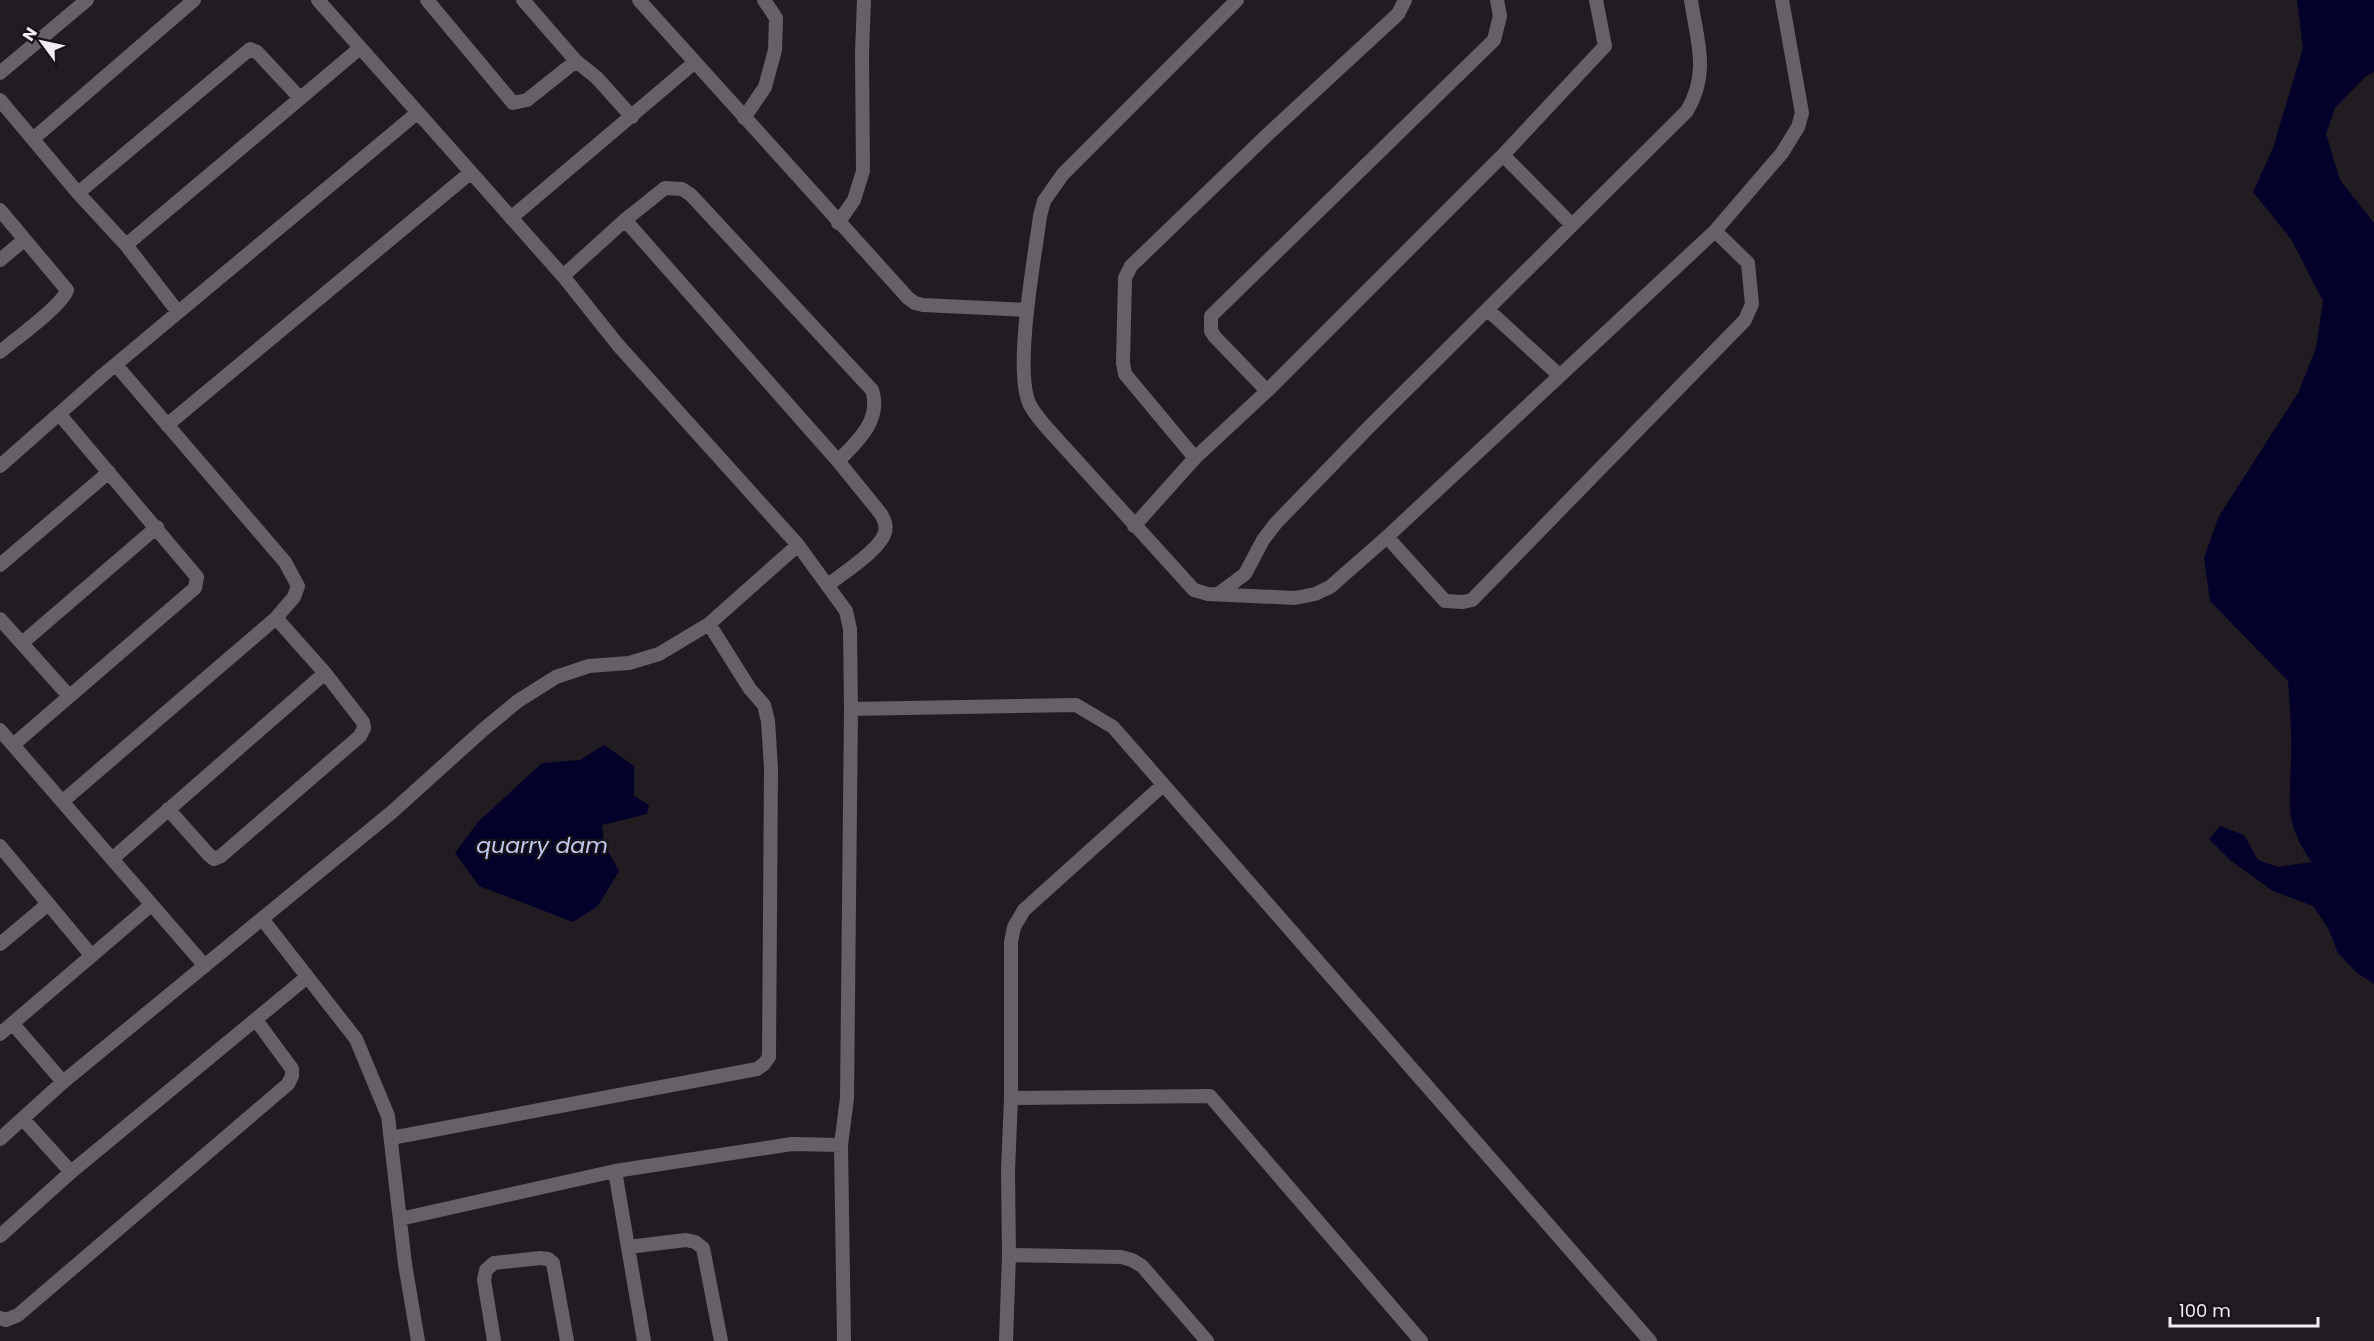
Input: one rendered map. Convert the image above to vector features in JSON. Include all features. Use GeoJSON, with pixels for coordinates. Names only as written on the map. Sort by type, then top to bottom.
{"type":"FeatureCollection","features":[{"type":"Feature","properties":{"kind":"street"},"geometry":{"type":"LineString","coordinates":[[0,73],[87,0]]}},
{"type":"Feature","properties":{"kind":"street"},"geometry":{"type":"LineString","coordinates":[[33,139],[194,0]]}},
{"type":"Feature","properties":{"kind":"street"},"geometry":{"type":"LineString","coordinates":[[318,0],[562,276],[618,345],[798,544],[846,611],[850,629],[851,709],[847,1098],[841,1145],[844,1341]]}},
{"type":"Feature","properties":{"kind":"street"},"geometry":{"type":"LineString","coordinates":[[427,0],[513,103],[527,100],[576,61]]}},
{"type":"Feature","properties":{"kind":"street"},"geometry":{"type":"LineString","coordinates":[[523,0],[576,61],[597,78],[632,117]]}},
{"type":"Feature","properties":{"kind":"street"},"geometry":{"type":"LineString","coordinates":[[639,0],[781,156],[838,223],[915,303],[1027,310]]}},
{"type":"Feature","properties":{"kind":"street"},"geometry":{"type":"LineString","coordinates":[[744,118],[765,87],[775,50],[776,18],[764,0]]}},
{"type":"Feature","properties":{"kind":"street"},"geometry":{"type":"LineString","coordinates":[[838,223],[854,200],[863,171],[864,0]]}},
{"type":"Feature","properties":{"kind":"street"},"geometry":{"type":"LineString","coordinates":[[1237,0],[1063,174],[1052,188],[1040,216],[1027,310],[1025,377],[1029,404],[1047,428],[1194,590],[1200,594],[1284,598],[1315,594],[1330,587],[1387,537],[1715,231],[1782,153],[1798,127],[1802,113],[1782,0]]}},
{"type":"Feature","properties":{"kind":"street"},"geometry":{"type":"LineString","coordinates":[[1195,458],[1125,374],[1123,363],[1125,278],[1131,266],[1139,258],[1398,14],[1405,0]]}},
{"type":"Feature","properties":{"kind":"street"},"geometry":{"type":"LineString","coordinates":[[1267,391],[1215,337],[1211,331],[1211,316],[1494,40],[1500,16],[1497,0]]}},
{"type":"Feature","properties":{"kind":"street"},"geometry":{"type":"LineString","coordinates":[[1134,526],[1195,458],[1267,391],[1503,155],[1605,46],[1596,0]]}},
{"type":"Feature","properties":{"kind":"street"},"geometry":{"type":"LineString","coordinates":[[1218,594],[1245,574],[1263,540],[1283,515],[1368,427],[1687,111],[1695,98],[1701,68],[1691,0]]}},
{"type":"Feature","properties":{"kind":"street"},"geometry":{"type":"LineString","coordinates":[[126,245],[360,48]]}},
{"type":"Feature","properties":{"kind":"street"},"geometry":{"type":"LineString","coordinates":[[78,193],[250,49],[255,50],[300,98]]}},
{"type":"Feature","properties":{"kind":"street"},"geometry":{"type":"LineString","coordinates":[[511,218],[694,62]]}},
{"type":"Feature","properties":{"kind":"street"},"geometry":{"type":"LineString","coordinates":[[0,100],[78,193],[126,245],[178,312]]}},
{"type":"Feature","properties":{"kind":"street"},"geometry":{"type":"LineString","coordinates":[[0,466],[116,364],[417,113]]}},
{"type":"Feature","properties":{"kind":"street"},"geometry":{"type":"LineString","coordinates":[[1503,155],[1571,224]]}},
{"type":"Feature","properties":{"kind":"street"},"geometry":{"type":"LineString","coordinates":[[167,425],[470,173]]}},
{"type":"Feature","properties":{"kind":"street"},"geometry":{"type":"LineString","coordinates":[[562,276],[665,188],[675,187],[691,195],[872,390],[875,406],[865,434],[838,461]]}},
{"type":"Feature","properties":{"kind":"street"},"geometry":{"type":"LineString","coordinates":[[0,210],[67,290],[65,296],[48,312],[0,352]]}},
{"type":"Feature","properties":{"kind":"street"},"geometry":{"type":"LineString","coordinates":[[625,220],[838,461],[881,514],[885,522],[885,533],[879,543],[828,585]]}},
{"type":"Feature","properties":{"kind":"street"},"geometry":{"type":"LineString","coordinates":[[1387,537],[1445,601],[1472,600],[1745,320],[1752,304],[1748,263],[1715,231]]}},
{"type":"Feature","properties":{"kind":"street"},"geometry":{"type":"LineString","coordinates":[[0,260],[24,240]]}},
{"type":"Feature","properties":{"kind":"street"},"geometry":{"type":"LineString","coordinates":[[1488,310],[1559,375]]}},
{"type":"Feature","properties":{"kind":"street"},"geometry":{"type":"LineString","coordinates":[[63,801],[276,618],[294,597],[298,586],[285,561],[116,364]]}},
{"type":"Feature","properties":{"kind":"street"},"geometry":{"type":"LineString","coordinates":[[13,745],[195,588],[197,577],[60,415]]}},
{"type":"Feature","properties":{"kind":"street"},"geometry":{"type":"LineString","coordinates":[[0,565],[109,472]]}},
{"type":"Feature","properties":{"kind":"street"},"geometry":{"type":"LineString","coordinates":[[21,643],[157,527]]}},
{"type":"Feature","properties":{"kind":"street"},"geometry":{"type":"LineString","coordinates":[[0,1138],[63,1082],[392,812],[483,729],[518,701],[556,677],[578,669],[629,663],[658,654],[709,624],[798,544]]}},
{"type":"Feature","properties":{"kind":"street"},"geometry":{"type":"LineString","coordinates":[[168,809],[214,859],[221,856],[360,736],[364,728],[363,722],[325,673],[276,618]]}},
{"type":"Feature","properties":{"kind":"street"},"geometry":{"type":"LineString","coordinates":[[0,619],[69,696]]}},
{"type":"Feature","properties":{"kind":"street"},"geometry":{"type":"LineString","coordinates":[[391,1138],[757,1069],[769,1057],[771,768],[768,721],[764,705],[750,689],[709,624]]}},
{"type":"Feature","properties":{"kind":"street"},"geometry":{"type":"LineString","coordinates":[[112,858],[325,673]]}},
{"type":"Feature","properties":{"kind":"street"},"geometry":{"type":"LineString","coordinates":[[851,709],[1076,705],[1113,727],[1650,1341]]}},
{"type":"Feature","properties":{"kind":"street"},"geometry":{"type":"LineString","coordinates":[[0,730],[205,966]]}},
{"type":"Feature","properties":{"kind":"street"},"geometry":{"type":"LineString","coordinates":[[1006,1341],[1011,1098],[1011,942],[1014,927],[1024,910],[1163,785]]}},
{"type":"Feature","properties":{"kind":"street"},"geometry":{"type":"LineString","coordinates":[[0,846],[91,955]]}},
{"type":"Feature","properties":{"kind":"street"},"geometry":{"type":"LineString","coordinates":[[0,944],[48,904]]}},
{"type":"Feature","properties":{"kind":"street"},"geometry":{"type":"LineString","coordinates":[[0,1034],[151,905]]}},
{"type":"Feature","properties":{"kind":"street"},"geometry":{"type":"LineString","coordinates":[[263,920],[356,1039],[388,1116],[405,1264],[418,1341]]}},
{"type":"Feature","properties":{"kind":"street"},"geometry":{"type":"LineString","coordinates":[[0,1236],[71,1172],[307,976]]}},
{"type":"Feature","properties":{"kind":"street"},"geometry":{"type":"LineString","coordinates":[[0,1318],[6,1320],[18,1316],[288,1084],[292,1076],[292,1069],[256,1020]]}},
{"type":"Feature","properties":{"kind":"street"},"geometry":{"type":"LineString","coordinates":[[12,1024],[63,1082]]}},
{"type":"Feature","properties":{"kind":"street"},"geometry":{"type":"LineString","coordinates":[[1011,1098],[1210,1095],[1421,1341]]}},
{"type":"Feature","properties":{"kind":"street"},"geometry":{"type":"LineString","coordinates":[[23,1119],[71,1172]]}},
{"type":"Feature","properties":{"kind":"street"},"geometry":{"type":"LineString","coordinates":[[400,1219],[615,1171],[792,1144],[841,1145]]}},
{"type":"Feature","properties":{"kind":"street"},"geometry":{"type":"LineString","coordinates":[[615,1171],[644,1341]]}},
{"type":"Feature","properties":{"kind":"street"},"geometry":{"type":"LineString","coordinates":[[628,1247],[686,1240],[695,1242],[703,1248],[721,1341]]}},
{"type":"Feature","properties":{"kind":"street"},"geometry":{"type":"LineString","coordinates":[[1009,1255],[1121,1257],[1132,1260],[1142,1266],[1207,1341]]}},
{"type":"Feature","properties":{"kind":"street"},"geometry":{"type":"LineString","coordinates":[[494,1341],[484,1280],[486,1270],[494,1263],[540,1257],[548,1258],[553,1263],[567,1341]]}},
{"type":"Feature","properties":{"kind":"water"},"geometry":{"type":"Polygon","coordinates":[[[2297,0],[2374,0],[2374,72],[2366,76],[2335,108],[2326,134],[2340,180],[2374,223],[2374,984],[2356,972],[2338,953],[2328,928],[2313,906],[2273,891],[2230,860],[2209,839],[2220,826],[2244,835],[2258,860],[2278,867],[2312,862],[2297,836],[2291,814],[2288,681],[2210,601],[2204,558],[2219,516],[2298,393],[2316,348],[2323,301],[2291,239],[2253,192],[2273,148],[2303,48],[2297,0]]]}},
{"type":"Feature","properties":{"kind":"water","name":"quarry dam"},"geometry":{"type":"Polygon","coordinates":[[[604,745],[634,766],[634,796],[649,805],[647,814],[602,825],[604,844],[619,871],[598,906],[573,922],[479,886],[455,853],[478,822],[542,763],[580,760],[604,745]]]}}]}
